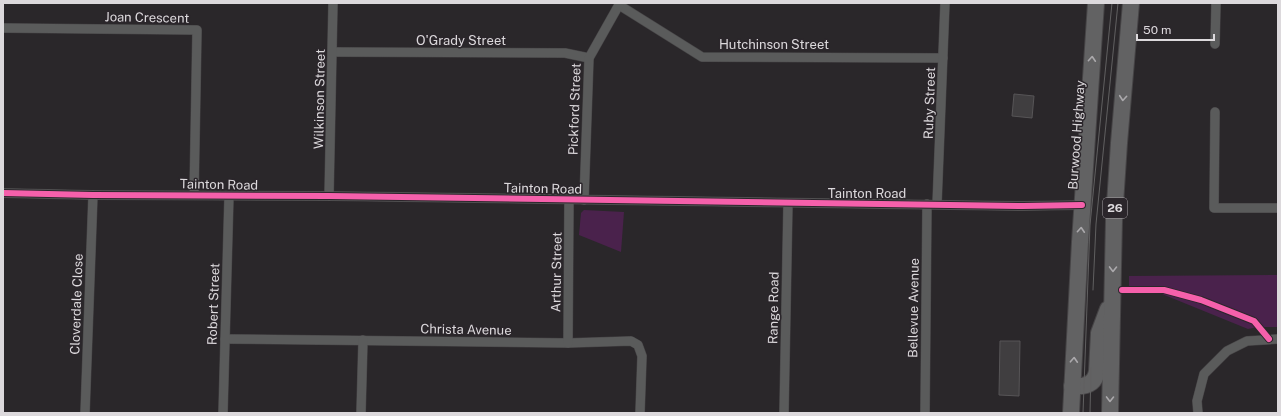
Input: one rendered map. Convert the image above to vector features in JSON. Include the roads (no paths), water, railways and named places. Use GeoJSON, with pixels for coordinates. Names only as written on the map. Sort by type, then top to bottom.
{"type":"FeatureCollection","features":[{"type":"Feature","properties":{"kind":"highway","name":"Burwood Highway"},"geometry":{"type":"LineString","coordinates":[[1071,413],[1082,205],[1096,3]]}},
{"type":"Feature","properties":{"kind":"highway","name":"26"},"geometry":{"type":"LineString","coordinates":[[1110,413],[1116,185],[1131,3]]}},
{"type":"Feature","properties":{"kind":"highway"},"geometry":{"type":"LineString","coordinates":[[1072,386],[1086,385],[1096,377],[1099,333],[1112,300]]}},
{"type":"Feature","properties":{"kind":"street","name":"Wilkinson Street"},"geometry":{"type":"LineString","coordinates":[[329,196],[333,3]]}},
{"type":"Feature","properties":{"kind":"street","name":"Ruby Street"},"geometry":{"type":"LineString","coordinates":[[937,204],[945,3]]}},
{"type":"Feature","properties":{"kind":"street"},"geometry":{"type":"LineString","coordinates":[[1215,44],[1216,3]]}},
{"type":"Feature","properties":{"kind":"street","name":"Hutchinson Street"},"geometry":{"type":"LineString","coordinates":[[620,4],[702,58],[944,58]]}},
{"type":"Feature","properties":{"kind":"street","name":"Pickford Street"},"geometry":{"type":"LineString","coordinates":[[584,200],[589,58],[620,4]]}},
{"type":"Feature","properties":{"kind":"street","name":"Joan Crescent"},"geometry":{"type":"LineString","coordinates":[[3,28],[197,30],[194,195]]}},
{"type":"Feature","properties":{"kind":"street","name":"O'Grady Street"},"geometry":{"type":"LineString","coordinates":[[333,52],[565,53],[589,58]]}},
{"type":"Feature","properties":{"kind":"street"},"geometry":{"type":"LineString","coordinates":[[1215,112],[1214,208],[1278,208]]}},
{"type":"Feature","properties":{"kind":"street","name":"Tainton Road"},"geometry":{"type":"LineString","coordinates":[[3,193],[1023,206],[1082,205]]}},
{"type":"Feature","properties":{"kind":"street","name":"Cloverdale Close"},"geometry":{"type":"LineString","coordinates":[[85,413],[92,195]]}},
{"type":"Feature","properties":{"kind":"street","name":"Robert Street"},"geometry":{"type":"LineString","coordinates":[[223,413],[229,196]]}},
{"type":"Feature","properties":{"kind":"street","name":"Arthur Street"},"geometry":{"type":"LineString","coordinates":[[568,343],[569,200]]}},
{"type":"Feature","properties":{"kind":"street","name":"Range Road"},"geometry":{"type":"LineString","coordinates":[[784,413],[788,203]]}},
{"type":"Feature","properties":{"kind":"street","name":"Bellevue Avenue"},"geometry":{"type":"LineString","coordinates":[[925,413],[927,204]]}},
{"type":"Feature","properties":{"kind":"street","name":"Christa Avenue"},"geometry":{"type":"LineString","coordinates":[[225,338],[568,343],[631,341],[638,345],[642,356],[640,413]]}},
{"type":"Feature","properties":{"kind":"street"},"geometry":{"type":"LineString","coordinates":[[1198,413],[1197,402],[1204,374],[1228,351],[1247,341],[1278,339]]}},
{"type":"Feature","properties":{"kind":"street"},"geometry":{"type":"LineString","coordinates":[[361,413],[363,340]]}},
{"type":"Feature","properties":{"kind":"tram line"},"geometry":{"type":"LineString","coordinates":[[1083,413],[1090,225],[1112,3]]}},
{"type":"Feature","properties":{"kind":"tram line"},"geometry":{"type":"LineString","coordinates":[[1093,290],[1096,224],[1118,3]]}},
{"type":"Feature","properties":{"kind":"tram line"},"geometry":{"type":"LineString","coordinates":[[1090,413],[1091,368]]}}]}
